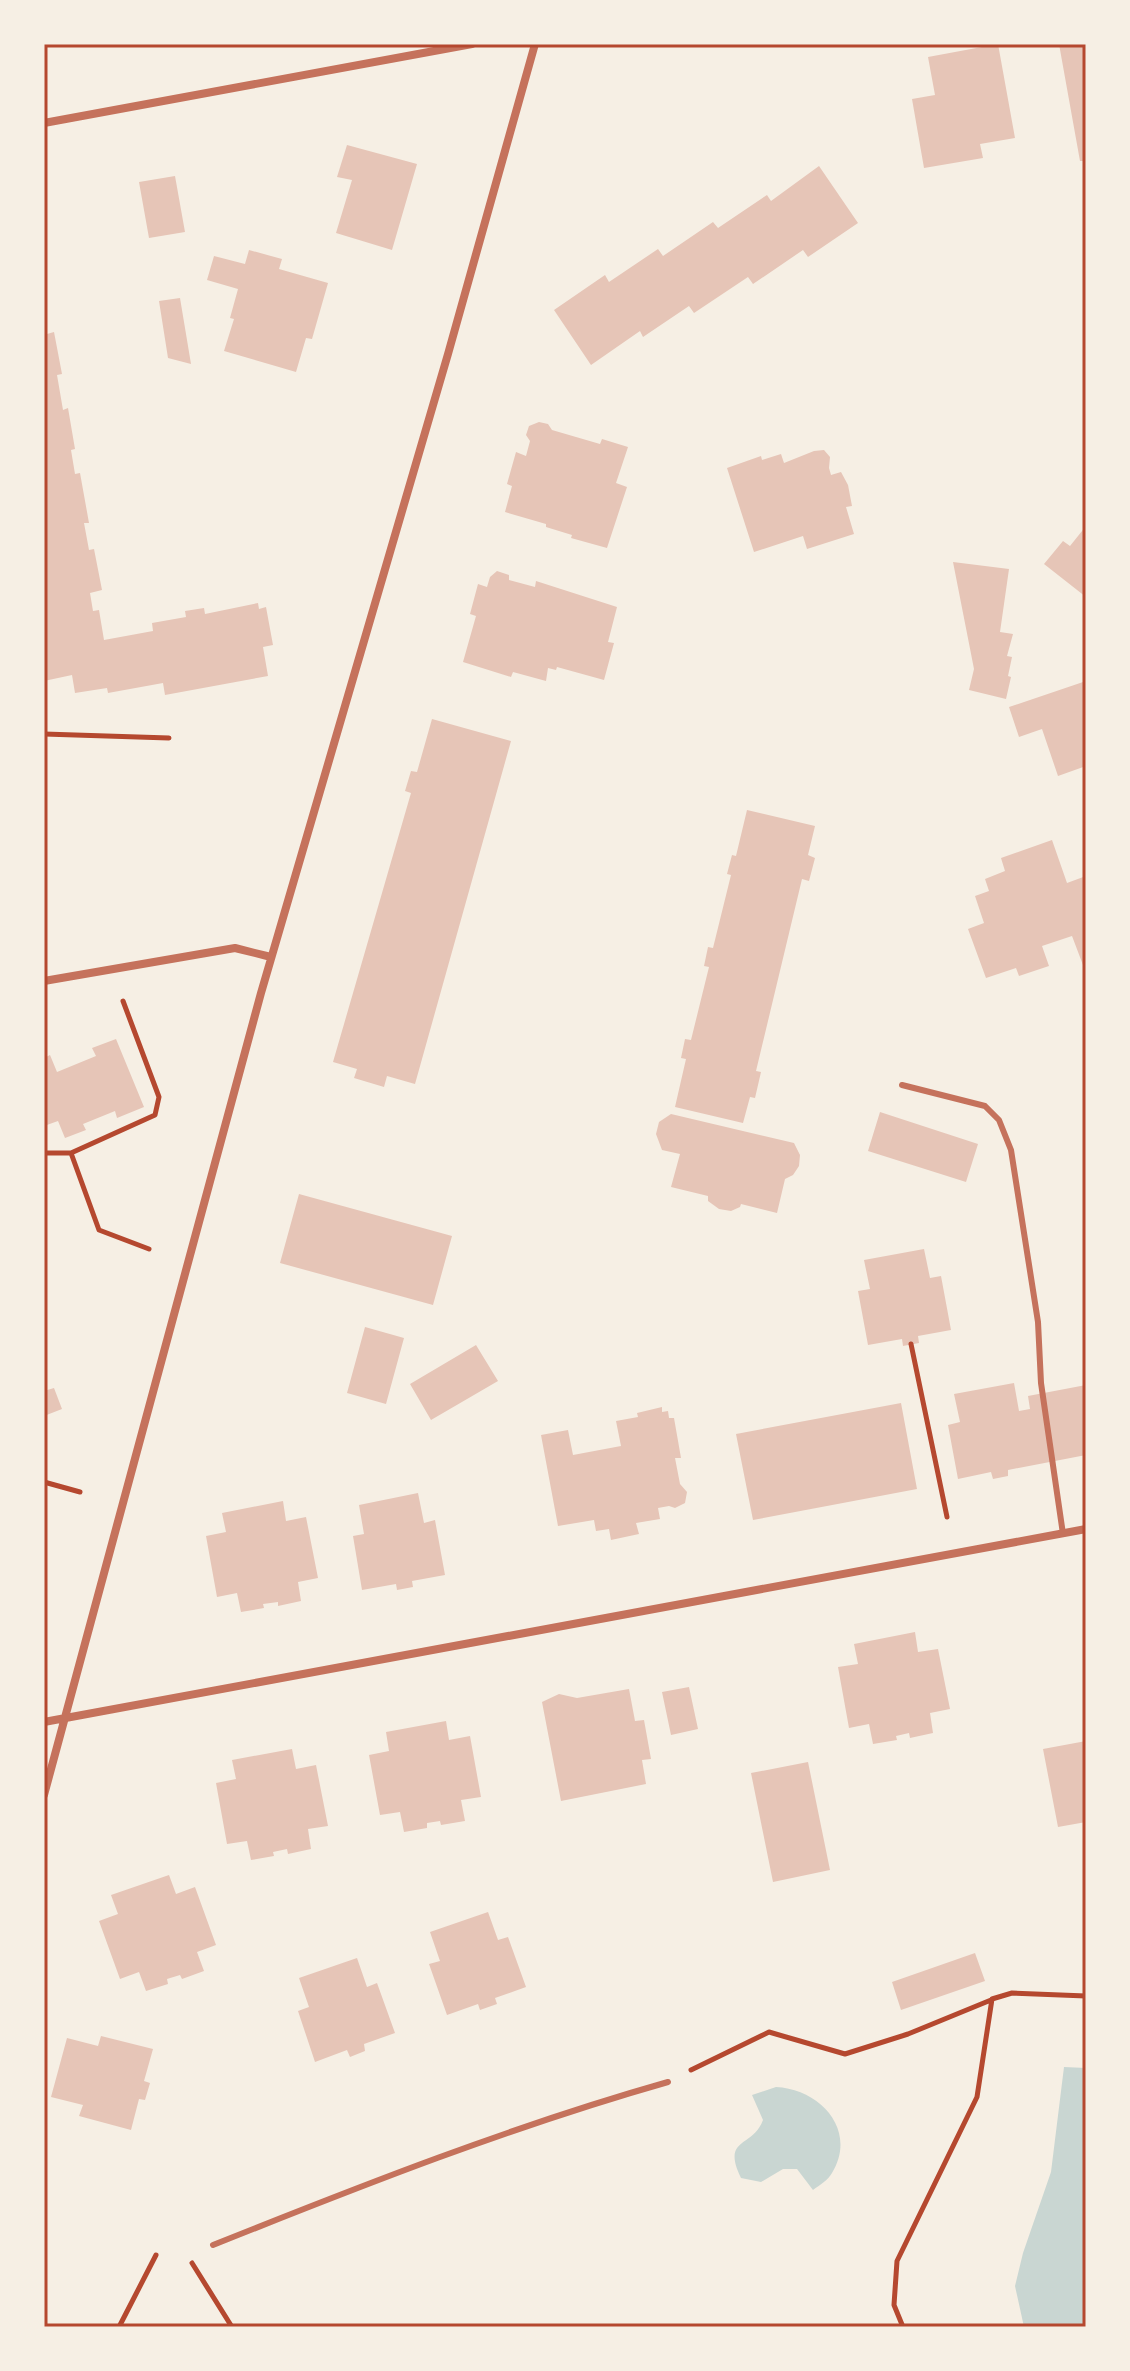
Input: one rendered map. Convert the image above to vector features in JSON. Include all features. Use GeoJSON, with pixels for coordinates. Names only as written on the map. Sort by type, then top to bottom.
{"type":"FeatureCollection","features":[{"type":"Feature","properties":{"kind":"street"},"geometry":{"type":"LineString","coordinates":[[44,123],[472,44]]}},
{"type":"Feature","properties":{"kind":"street"},"geometry":{"type":"LineString","coordinates":[[44,1795],[271,957],[448,354],[535,44]]}},
{"type":"Feature","properties":{"kind":"street"},"geometry":{"type":"LineString","coordinates":[[44,981],[235,948],[271,957]]}},
{"type":"Feature","properties":{"kind":"street"},"geometry":{"type":"LineString","coordinates":[[44,1722],[1086,1529]]}},
{"type":"Feature","properties":{"kind":"lane"},"geometry":{"type":"LineString","coordinates":[[902,1085],[985,1106],[999,1120],[1011,1150],[1038,1322],[1041,1383],[1063,1534]]}},
{"type":"Feature","properties":{"kind":"lane"},"geometry":{"type":"LineString","coordinates":[[213,2245],[367,2184],[597,2102],[668,2082]]}},
{"type":"Feature","properties":{"kind":"path"},"geometry":{"type":"LineString","coordinates":[[44,734],[169,738]]}},
{"type":"Feature","properties":{"kind":"path"},"geometry":{"type":"LineString","coordinates":[[44,1153],[71,1153],[155,1115],[159,1097],[123,1001]]}},
{"type":"Feature","properties":{"kind":"path"},"geometry":{"type":"LineString","coordinates":[[71,1153],[99,1230],[149,1249]]}},
{"type":"Feature","properties":{"kind":"path"},"geometry":{"type":"LineString","coordinates":[[911,1344],[947,1517]]}},
{"type":"Feature","properties":{"kind":"path"},"geometry":{"type":"LineString","coordinates":[[44,1482],[80,1492]]}},
{"type":"Feature","properties":{"kind":"path"},"geometry":{"type":"LineString","coordinates":[[668,2082],[769,2032],[845,2054],[908,2034],[1012,1993],[1086,1996]]}},
{"type":"Feature","properties":{"kind":"path"},"geometry":{"type":"LineString","coordinates":[[903,2327],[894,2305],[897,2261],[977,2097],[992,1999]]}},
{"type":"Feature","properties":{"kind":"path"},"geometry":{"type":"LineString","coordinates":[[184,2251],[232,2327]]}},
{"type":"Feature","properties":{"kind":"path"},"geometry":{"type":"LineString","coordinates":[[119,2327],[156,2255]]}},
{"type":"Feature","properties":{"kind":"shaded area"},"geometry":{"type":"Polygon","coordinates":[[[1064,2067],[1086,2068],[1086,2327],[1024,2327],[1015,2286],[1051,2172],[1064,2067]]]}},
{"type":"Feature","properties":{"kind":"shaded area"},"geometry":{"type":"Polygon","coordinates":[[[776,2087],[807,2095],[820,2104],[837,2127],[839,2157],[830,2176],[813,2190],[797,2169],[783,2169],[761,2182],[741,2178],[736,2165],[737,2149],[753,2135],[763,2120],[752,2095],[776,2087]]]}},
{"type":"Feature","properties":{"kind":"building"},"geometry":{"type":"Polygon","coordinates":[[[998,44],[1015,138],[980,144],[983,158],[924,168],[912,99],[935,95],[928,57],[998,44]]]}},
{"type":"Feature","properties":{"kind":"building"},"geometry":{"type":"Polygon","coordinates":[[[1059,44],[1086,44],[1086,161],[1080,161],[1059,44]]]}},
{"type":"Feature","properties":{"kind":"building"},"geometry":{"type":"Polygon","coordinates":[[[347,145],[417,164],[392,250],[336,233],[352,180],[337,177],[347,145]]]}},
{"type":"Feature","properties":{"kind":"building"},"geometry":{"type":"Polygon","coordinates":[[[819,166],[858,223],[808,257],[803,250],[753,284],[748,277],[694,313],[689,306],[643,337],[640,331],[591,365],[554,310],[605,275],[609,282],[658,249],[663,256],[713,222],[718,228],[767,195],[771,201],[819,166]]]}},
{"type":"Feature","properties":{"kind":"building"},"geometry":{"type":"Polygon","coordinates":[[[175,176],[185,232],[149,238],[139,182],[175,176]]]}},
{"type":"Feature","properties":{"kind":"building"},"geometry":{"type":"Polygon","coordinates":[[[249,250],[282,259],[279,269],[328,283],[312,339],[306,338],[296,372],[224,351],[234,319],[230,318],[238,289],[207,280],[214,256],[245,264],[249,250]]]}},
{"type":"Feature","properties":{"kind":"building"},"geometry":{"type":"Polygon","coordinates":[[[180,298],[191,364],[168,358],[159,301],[180,298]]]}},
{"type":"Feature","properties":{"kind":"building"},"geometry":{"type":"Polygon","coordinates":[[[44,327],[47,334],[54,332],[62,374],[57,375],[63,410],[68,408],[75,449],[71,450],[75,474],[80,473],[89,523],[84,523],[89,550],[94,549],[102,590],[90,593],[93,611],[99,610],[104,640],[153,631],[152,623],[186,617],[185,611],[204,608],[205,614],[258,603],[259,609],[266,607],[273,645],[263,647],[268,676],[165,695],[163,683],[108,693],[107,688],[75,693],[72,675],[44,681],[44,327]]]}},
{"type":"Feature","properties":{"kind":"building"},"geometry":{"type":"Polygon","coordinates":[[[539,422],[548,424],[552,430],[600,444],[602,439],[628,447],[616,483],[627,487],[607,548],[571,538],[572,535],[546,527],[546,524],[505,512],[512,486],[507,484],[516,452],[526,456],[530,441],[526,435],[529,426],[539,422]]]}},
{"type":"Feature","properties":{"kind":"building"},"geometry":{"type":"Polygon","coordinates":[[[824,450],[830,457],[831,475],[841,472],[848,485],[852,506],[846,507],[854,534],[807,549],[803,536],[754,552],[727,468],[761,456],[762,460],[781,454],[784,463],[824,450]]]}},
{"type":"Feature","properties":{"kind":"building"},"geometry":{"type":"Polygon","coordinates":[[[1086,526],[1086,597],[1044,564],[1063,541],[1070,546],[1086,526]]]}},
{"type":"Feature","properties":{"kind":"building"},"geometry":{"type":"Polygon","coordinates":[[[953,562],[1009,569],[1000,632],[1013,634],[1007,656],[1012,657],[1006,699],[969,690],[974,669],[953,562]]]}},
{"type":"Feature","properties":{"kind":"building"},"geometry":{"type":"Polygon","coordinates":[[[497,571],[509,575],[509,580],[535,587],[536,581],[617,607],[608,642],[614,643],[604,680],[557,667],[556,670],[548,668],[546,681],[513,672],[511,677],[463,662],[476,616],[470,614],[478,584],[487,587],[490,577],[497,571]]]}},
{"type":"Feature","properties":{"kind":"building"},"geometry":{"type":"Polygon","coordinates":[[[1086,681],[1086,766],[1058,776],[1042,729],[1019,737],[1009,707],[1086,681]]]}},
{"type":"Feature","properties":{"kind":"building"},"geometry":{"type":"Polygon","coordinates":[[[432,719],[511,741],[415,1084],[387,1076],[384,1087],[354,1078],[357,1069],[333,1062],[411,793],[405,791],[411,771],[417,772],[432,719]]]}},
{"type":"Feature","properties":{"kind":"building"},"geometry":{"type":"Polygon","coordinates":[[[747,810],[815,826],[808,855],[815,858],[809,881],[802,879],[756,1071],[761,1072],[755,1098],[750,1097],[743,1123],[675,1107],[686,1059],[681,1058],[685,1039],[691,1040],[709,967],[704,966],[708,947],[713,948],[731,875],[727,874],[732,855],[736,856],[747,810]]]}},
{"type":"Feature","properties":{"kind":"building"},"geometry":{"type":"Polygon","coordinates":[[[1052,840],[1067,883],[1086,876],[1086,973],[1072,936],[1042,946],[1049,966],[1019,976],[1016,968],[986,978],[968,929],[984,923],[975,896],[989,891],[985,879],[1005,871],[1001,858],[1052,840]]]}},
{"type":"Feature","properties":{"kind":"building"},"geometry":{"type":"Polygon","coordinates":[[[116,1039],[144,1107],[117,1118],[115,1111],[83,1124],[86,1130],[65,1138],[58,1121],[44,1126],[44,1058],[50,1055],[57,1072],[96,1056],[92,1048],[116,1039]]]}},
{"type":"Feature","properties":{"kind":"building"},"geometry":{"type":"Polygon","coordinates":[[[880,1112],[978,1144],[966,1182],[868,1151],[880,1112]]]}},
{"type":"Feature","properties":{"kind":"building"},"geometry":{"type":"Polygon","coordinates":[[[671,1114],[794,1143],[800,1155],[799,1166],[793,1175],[785,1179],[777,1213],[741,1204],[731,1211],[719,1209],[708,1201],[708,1196],[671,1187],[680,1154],[662,1150],[656,1134],[659,1122],[671,1114]]]}},
{"type":"Feature","properties":{"kind":"building"},"geometry":{"type":"Polygon","coordinates":[[[299,1194],[452,1236],[433,1305],[280,1263],[299,1194]]]}},
{"type":"Feature","properties":{"kind":"building"},"geometry":{"type":"Polygon","coordinates":[[[924,1249],[930,1278],[941,1276],[951,1330],[918,1336],[919,1343],[903,1346],[902,1339],[868,1345],[858,1291],[870,1289],[864,1260],[924,1249]]]}},
{"type":"Feature","properties":{"kind":"building"},"geometry":{"type":"Polygon","coordinates":[[[365,1327],[404,1338],[386,1404],[347,1393],[365,1327]]]}},
{"type":"Feature","properties":{"kind":"building"},"geometry":{"type":"Polygon","coordinates":[[[476,1345],[498,1381],[431,1420],[410,1384],[476,1345]]]}},
{"type":"Feature","properties":{"kind":"building"},"geometry":{"type":"Polygon","coordinates":[[[1014,1383],[1019,1411],[1030,1409],[1028,1396],[1086,1385],[1086,1455],[1008,1470],[1008,1476],[993,1479],[991,1472],[958,1479],[948,1425],[960,1422],[954,1394],[1014,1383]]]}},
{"type":"Feature","properties":{"kind":"building"},"geometry":{"type":"Polygon","coordinates":[[[54,1388],[62,1409],[44,1416],[44,1391],[54,1388]]]}},
{"type":"Feature","properties":{"kind":"building"},"geometry":{"type":"Polygon","coordinates":[[[901,1403],[917,1489],[753,1520],[736,1434],[901,1403]]]}},
{"type":"Feature","properties":{"kind":"building"},"geometry":{"type":"Polygon","coordinates":[[[662,1407],[662,1412],[668,1411],[669,1418],[674,1418],[681,1458],[675,1458],[680,1484],[687,1492],[685,1503],[675,1508],[658,1508],[660,1519],[636,1523],[639,1534],[611,1540],[609,1529],[596,1531],[594,1520],[558,1526],[541,1435],[568,1430],[573,1455],[621,1446],[616,1421],[638,1417],[637,1413],[662,1407]]]}},
{"type":"Feature","properties":{"kind":"building"},"geometry":{"type":"Polygon","coordinates":[[[418,1493],[424,1523],[435,1520],[445,1575],[412,1581],[413,1587],[397,1590],[396,1584],[362,1590],[353,1536],[364,1534],[359,1505],[418,1493]]]}},
{"type":"Feature","properties":{"kind":"building"},"geometry":{"type":"Polygon","coordinates":[[[283,1501],[286,1521],[306,1517],[318,1578],[298,1582],[301,1601],[278,1606],[278,1602],[263,1604],[264,1608],[241,1612],[237,1593],[217,1597],[206,1536],[226,1532],[222,1513],[283,1501]]]}},
{"type":"Feature","properties":{"kind":"building"},"geometry":{"type":"Polygon","coordinates":[[[915,1632],[918,1652],[938,1649],[950,1709],[930,1713],[933,1733],[910,1738],[909,1733],[896,1736],[897,1740],[873,1744],[869,1724],[849,1728],[838,1667],[858,1664],[854,1644],[915,1632]]]}},
{"type":"Feature","properties":{"kind":"building"},"geometry":{"type":"Polygon","coordinates":[[[689,1687],[698,1729],[671,1735],[662,1692],[689,1687]]]}},
{"type":"Feature","properties":{"kind":"building"},"geometry":{"type":"Polygon","coordinates":[[[629,1689],[635,1721],[644,1720],[651,1759],[642,1760],[646,1784],[561,1801],[542,1702],[559,1694],[577,1698],[629,1689]]]}},
{"type":"Feature","properties":{"kind":"building"},"geometry":{"type":"Polygon","coordinates":[[[446,1721],[449,1740],[470,1736],[481,1797],[461,1800],[465,1821],[441,1825],[440,1821],[427,1823],[427,1828],[404,1832],[400,1812],[380,1815],[369,1755],[389,1751],[386,1732],[446,1721]]]}},
{"type":"Feature","properties":{"kind":"building"},"geometry":{"type":"Polygon","coordinates":[[[1086,1741],[1086,1822],[1058,1827],[1043,1749],[1086,1741]]]}},
{"type":"Feature","properties":{"kind":"building"},"geometry":{"type":"Polygon","coordinates":[[[292,1749],[296,1769],[316,1765],[328,1826],[308,1829],[311,1849],[288,1854],[287,1849],[273,1852],[274,1856],[251,1860],[247,1841],[227,1844],[216,1783],[236,1779],[232,1760],[292,1749]]]}},
{"type":"Feature","properties":{"kind":"building"},"geometry":{"type":"Polygon","coordinates":[[[808,1762],[830,1870],[773,1882],[751,1773],[808,1762]]]}},
{"type":"Feature","properties":{"kind":"building"},"geometry":{"type":"Polygon","coordinates":[[[169,1875],[176,1894],[195,1887],[216,1945],[197,1952],[204,1971],[182,1979],[180,1975],[167,1979],[168,1984],[146,1991],[139,1972],[120,1979],[99,1921],[118,1914],[111,1895],[169,1875]]]}},
{"type":"Feature","properties":{"kind":"building"},"geometry":{"type":"Polygon","coordinates":[[[488,1912],[498,1940],[508,1937],[526,1987],[495,1998],[497,2004],[480,2010],[478,2004],[447,2015],[429,1964],[440,1961],[430,1932],[488,1912]]]}},
{"type":"Feature","properties":{"kind":"building"},"geometry":{"type":"Polygon","coordinates":[[[975,1953],[985,1981],[901,2010],[892,1982],[975,1953]]]}},
{"type":"Feature","properties":{"kind":"building"},"geometry":{"type":"Polygon","coordinates":[[[357,1958],[367,1987],[377,1983],[395,2033],[364,2044],[365,2051],[350,2057],[347,2050],[315,2062],[298,2011],[309,2007],[299,1978],[357,1958]]]}},
{"type":"Feature","properties":{"kind":"building"},"geometry":{"type":"Polygon","coordinates":[[[101,2036],[153,2049],[144,2081],[150,2083],[145,2100],[139,2099],[131,2130],[79,2116],[83,2105],[51,2097],[67,2038],[98,2046],[101,2036]]]}}]}
